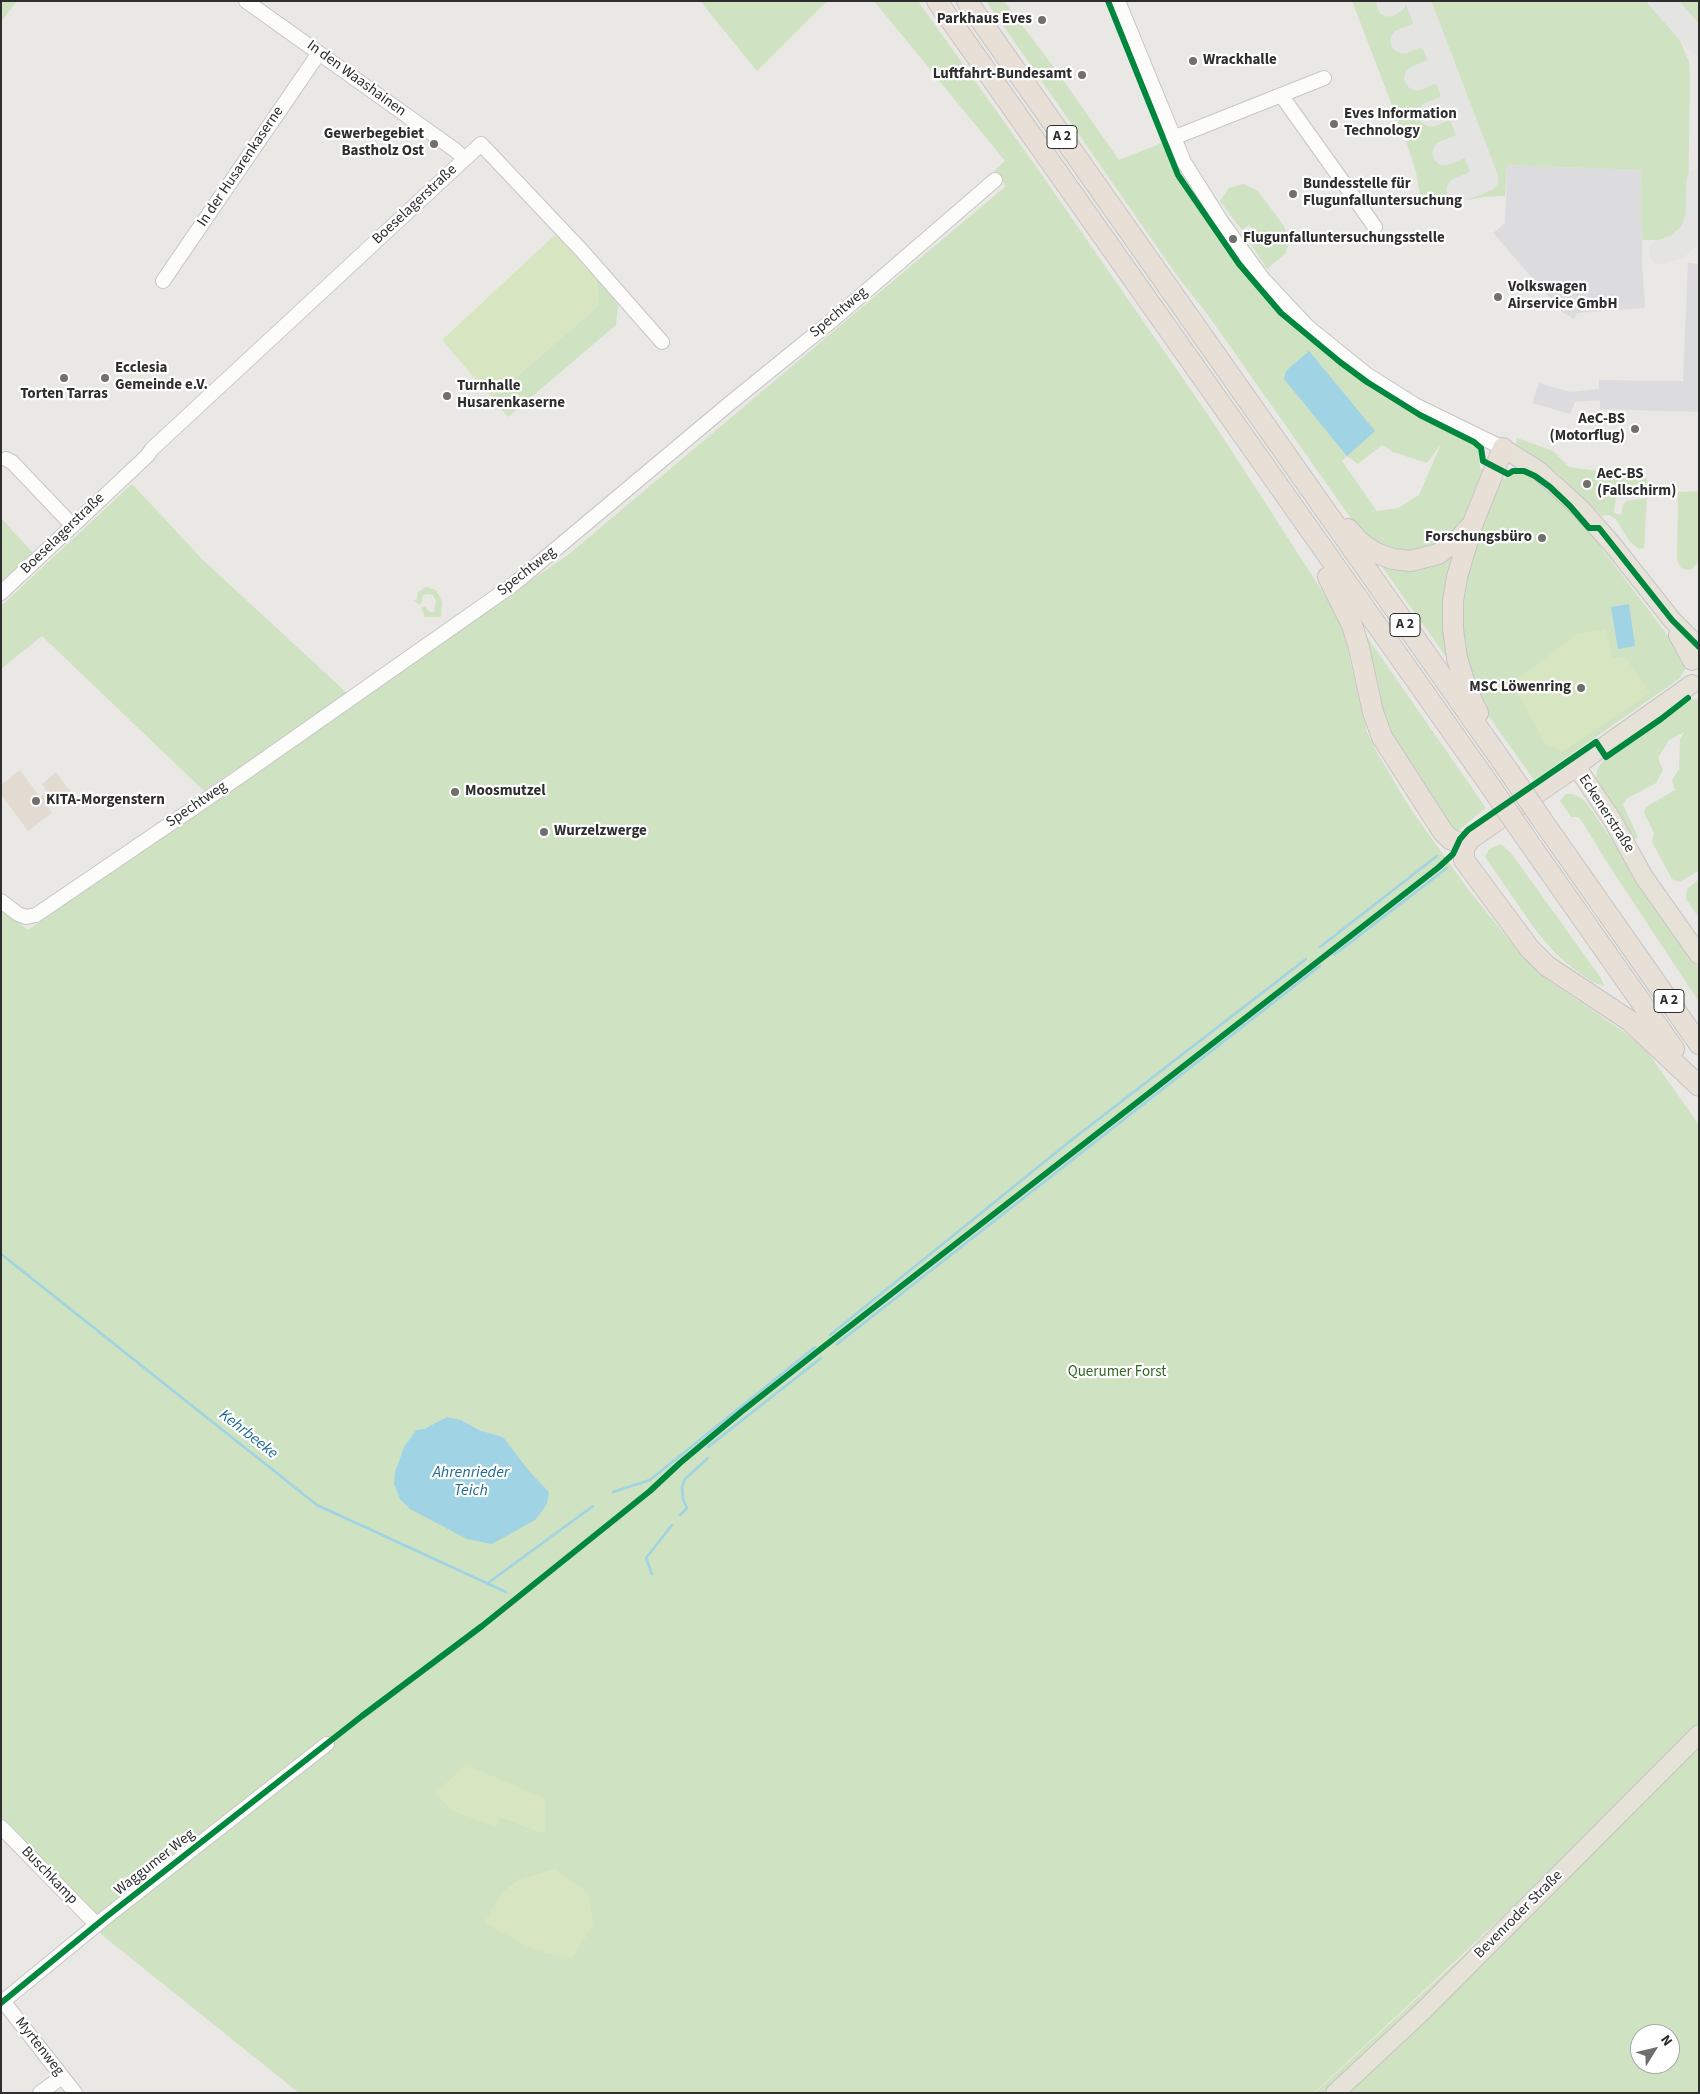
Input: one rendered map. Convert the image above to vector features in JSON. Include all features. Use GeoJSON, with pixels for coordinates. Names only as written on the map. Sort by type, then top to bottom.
{"type":"FeatureCollection","features":[{"type":"Feature","properties":{"kind":"highway","name":"A 2"},"geometry":{"type":"LineString","coordinates":[[937,1],[1699,1085]]}},
{"type":"Feature","properties":{"kind":"highway","name":"A 2"},"geometry":{"type":"LineString","coordinates":[[967,1],[1699,1044]]}},
{"type":"Feature","properties":{"kind":"highway"},"geometry":{"type":"LineString","coordinates":[[1502,448],[1472,523],[1455,589],[1452,614],[1454,643],[1460,672],[1467,691],[1507,770]]}},
{"type":"Feature","properties":{"kind":"highway"},"geometry":{"type":"LineString","coordinates":[[1306,484],[1361,542],[1376,553],[1393,559],[1411,561],[1438,554],[1460,538],[1472,523]]}},
{"type":"Feature","properties":{"kind":"highway"},"geometry":{"type":"LineString","coordinates":[[1302,521],[1313,554],[1337,592],[1352,625],[1359,648],[1372,712],[1382,737],[1447,836],[1465,845]]}},
{"type":"Feature","properties":{"kind":"highway"},"geometry":{"type":"LineString","coordinates":[[1576,766],[1470,838],[1463,852],[1466,864],[1538,958],[1562,978],[1630,1021],[1699,1085]]}},
{"type":"Feature","properties":{"kind":"main road"},"geometry":{"type":"LineString","coordinates":[[1502,448],[1538,470],[1581,509],[1609,540],[1672,620],[1696,654],[1688,672],[1696,687]]}},
{"type":"Feature","properties":{"kind":"main road","name":"Eckenerstraße"},"geometry":{"type":"LineString","coordinates":[[1696,687],[1576,766],[1613,821],[1644,876],[1699,955]]}},
{"type":"Feature","properties":{"kind":"main road","name":"Bevenroder Straße"},"geometry":{"type":"LineString","coordinates":[[1335,2093],[1430,2005],[1699,1734]]}},
{"type":"Feature","properties":{"kind":"street","name":"In den Waashainen"},"geometry":{"type":"LineString","coordinates":[[246,1],[456,150],[465,159]]}},
{"type":"Feature","properties":{"kind":"street"},"geometry":{"type":"LineString","coordinates":[[1118,1],[1173,138],[1192,176],[1233,239],[1263,280],[1308,327],[1340,355],[1384,386],[1426,411],[1502,448]]}},
{"type":"Feature","properties":{"kind":"street","name":"In der Husarenkaserne"},"geometry":{"type":"LineString","coordinates":[[163,281],[319,53]]}},
{"type":"Feature","properties":{"kind":"street"},"geometry":{"type":"LineString","coordinates":[[1173,138],[1324,78]]}},
{"type":"Feature","properties":{"kind":"street"},"geometry":{"type":"LineString","coordinates":[[1281,94],[1375,228]]}},
{"type":"Feature","properties":{"kind":"street","name":"Boeselagerstraße"},"geometry":{"type":"LineString","coordinates":[[1,593],[147,456],[152,449],[481,144],[572,240],[662,342]]}},
{"type":"Feature","properties":{"kind":"street","name":"Spechtweg"},"geometry":{"type":"LineString","coordinates":[[1,901],[18,914],[26,917],[36,915],[239,777],[514,584],[835,318],[995,180]]}},
{"type":"Feature","properties":{"kind":"street"},"geometry":{"type":"LineString","coordinates":[[6,459],[12,462],[73,526]]}},
{"type":"Feature","properties":{"kind":"street","name":"Waggumer Weg"},"geometry":{"type":"LineString","coordinates":[[2,2002],[327,1744]]}},
{"type":"Feature","properties":{"kind":"street","name":"Buschkamp"},"geometry":{"type":"LineString","coordinates":[[1,1828],[97,1925]]}},
{"type":"Feature","properties":{"kind":"street","name":"Myrtenweg"},"geometry":{"type":"LineString","coordinates":[[2,2002],[75,2093]]}},
{"type":"Feature","properties":{"kind":"street"},"geometry":{"type":"LineString","coordinates":[[40,2093],[62,2077]]}},
{"type":"Feature","properties":{"kind":"shaded area"},"geometry":{"type":"Polygon","coordinates":[[[1507,165],[1642,170],[1642,262],[1645,308],[1577,313],[1574,319],[1562,312],[1493,233],[1505,223],[1507,165]]]}},
{"type":"Feature","properties":{"kind":"shaded area"},"geometry":{"type":"Polygon","coordinates":[[[1688,263],[1699,264],[1699,412],[1600,409],[1600,400],[1575,402],[1570,414],[1532,403],[1539,383],[1570,392],[1599,389],[1599,380],[1683,381],[1688,263]]]}},
{"type":"Feature","properties":{"kind":"shaded area","name":"KITA-Morgenstern"},"geometry":{"type":"Polygon","coordinates":[[[20,770],[40,797],[47,792],[42,784],[56,772],[73,795],[61,804],[58,805],[55,802],[48,807],[52,813],[28,831],[1,794],[1,785],[20,770]]]}},
{"type":"Feature","properties":{"kind":"green space"},"geometry":{"type":"Polygon","coordinates":[[[1,1],[17,1],[1,22],[1,1]]]}},
{"type":"Feature","properties":{"kind":"green space"},"geometry":{"type":"Polygon","coordinates":[[[700,1],[827,1],[757,71],[700,1]]]}},
{"type":"Feature","properties":{"kind":"green space","name":"Querumer Forst"},"geometry":{"type":"Polygon","coordinates":[[[874,1],[918,1],[1035,165],[1209,416],[1330,603],[1343,630],[1367,732],[1410,808],[1470,892],[1520,953],[1545,978],[1627,1034],[1647,1051],[1699,1125],[1699,1733],[1314,2093],[299,2093],[102,1935],[98,1917],[1,1819],[1,909],[28,930],[569,554],[1006,186],[994,171],[1005,161],[874,1]],[[447,1417],[424,1429],[416,1430],[404,1447],[395,1472],[549,1492],[530,1472],[503,1437],[479,1430],[461,1420],[447,1417]],[[545,1798],[450,1809],[495,1826],[500,1817],[545,1833],[545,1798]],[[556,1869],[519,1880],[501,1894],[556,1869]]]}},
{"type":"Feature","properties":{"kind":"green space"},"geometry":{"type":"Polygon","coordinates":[[[986,1],[1004,1],[1061,77],[1119,160],[1162,143],[1207,216],[1273,304],[1330,357],[1370,388],[1414,415],[1473,443],[1478,449],[1480,468],[1505,479],[1512,472],[1527,473],[1567,505],[1684,657],[1686,668],[1679,679],[1534,780],[1375,557],[1364,537],[1208,315],[1178,277],[986,1]],[[1441,444],[1427,463],[1393,452],[1382,445],[1358,464],[1347,456],[1342,461],[1377,511],[1398,508],[1419,495],[1441,444]]]}},
{"type":"Feature","properties":{"kind":"green space"},"geometry":{"type":"Polygon","coordinates":[[[1352,1],[1646,1],[1678,37],[1689,62],[1688,209],[1683,228],[1676,237],[1669,240],[1642,240],[1641,170],[1507,165],[1505,196],[1484,197],[1429,207],[1421,202],[1416,172],[1407,144],[1352,1]]]}},
{"type":"Feature","properties":{"kind":"green space"},"geometry":{"type":"Polygon","coordinates":[[[1679,1],[1699,1],[1699,24],[1679,1]]]}},
{"type":"Feature","properties":{"kind":"green space"},"geometry":{"type":"Polygon","coordinates":[[[1244,184],[1258,191],[1284,226],[1288,237],[1288,246],[1285,254],[1267,269],[1246,236],[1253,230],[1249,225],[1242,230],[1220,201],[1229,188],[1244,184]]]}},
{"type":"Feature","properties":{"kind":"green space"},"geometry":{"type":"Polygon","coordinates":[[[556,234],[596,279],[599,305],[492,398],[442,340],[556,234]]]}},
{"type":"Feature","properties":{"kind":"green space"},"geometry":{"type":"Polygon","coordinates":[[[596,279],[618,304],[616,325],[508,417],[492,398],[599,305],[596,279]]]}},
{"type":"Feature","properties":{"kind":"green space"},"geometry":{"type":"Polygon","coordinates":[[[1517,438],[1553,451],[1569,467],[1646,478],[1648,494],[1628,497],[1616,496],[1614,513],[1621,515],[1626,501],[1647,498],[1644,548],[1639,549],[1629,541],[1616,519],[1609,515],[1602,516],[1557,473],[1516,444],[1517,438]]]}},
{"type":"Feature","properties":{"kind":"green space"},"geometry":{"type":"Polygon","coordinates":[[[132,484],[203,560],[348,694],[204,791],[42,636],[1,669],[1,606],[132,484]]]}},
{"type":"Feature","properties":{"kind":"green space"},"geometry":{"type":"Polygon","coordinates":[[[1699,491],[1699,561],[1692,569],[1687,570],[1681,568],[1677,560],[1678,492],[1699,491]]]}},
{"type":"Feature","properties":{"kind":"green space"},"geometry":{"type":"Polygon","coordinates":[[[1,518],[33,553],[1,582],[1,518]]]}},
{"type":"Feature","properties":{"kind":"green space"},"geometry":{"type":"Polygon","coordinates":[[[426,587],[436,590],[440,597],[442,603],[441,617],[425,617],[421,607],[434,612],[436,601],[433,595],[423,595],[421,604],[414,600],[417,599],[418,592],[426,587]]]}},
{"type":"Feature","properties":{"kind":"green space"},"geometry":{"type":"Polygon","coordinates":[[[1356,621],[1486,808],[1454,834],[1387,727],[1356,621]]]}},
{"type":"Feature","properties":{"kind":"green space","name":"MSC Löwenring"},"geometry":{"type":"Polygon","coordinates":[[[1606,629],[1612,658],[1625,657],[1650,693],[1562,752],[1545,743],[1512,683],[1577,634],[1606,629]]]}},
{"type":"Feature","properties":{"kind":"green space"},"geometry":{"type":"Polygon","coordinates":[[[1693,699],[1699,699],[1699,871],[1679,882],[1672,879],[1652,842],[1654,833],[1644,813],[1646,807],[1675,790],[1672,780],[1679,769],[1680,740],[1684,732],[1669,740],[1658,758],[1663,770],[1656,783],[1626,799],[1623,805],[1638,837],[1634,840],[1596,778],[1597,770],[1602,762],[1693,699]]]}},
{"type":"Feature","properties":{"kind":"green space"},"geometry":{"type":"Polygon","coordinates":[[[1566,794],[1573,794],[1583,799],[1588,805],[1699,969],[1699,1002],[1583,823],[1578,817],[1571,817],[1560,801],[1566,794]]]}},
{"type":"Feature","properties":{"kind":"green space"},"geometry":{"type":"Polygon","coordinates":[[[1501,844],[1511,853],[1601,978],[1604,986],[1594,983],[1571,967],[1555,953],[1537,932],[1485,857],[1489,849],[1501,844]]]}},
{"type":"Feature","properties":{"kind":"green space"},"geometry":{"type":"Polygon","coordinates":[[[1699,879],[1699,918],[1686,899],[1687,889],[1699,879]]]}},
{"type":"Feature","properties":{"kind":"green space"},"geometry":{"type":"Polygon","coordinates":[[[1699,1737],[1699,2093],[1315,2093],[1699,1737]]]}},
{"type":"Feature","properties":{"kind":"green space"},"geometry":{"type":"Polygon","coordinates":[[[466,1765],[545,1798],[545,1833],[500,1817],[496,1827],[450,1809],[435,1793],[466,1765]]]}},
{"type":"Feature","properties":{"kind":"green space"},"geometry":{"type":"Polygon","coordinates":[[[556,1869],[588,1893],[594,1924],[572,1959],[535,1950],[484,1923],[501,1894],[519,1880],[556,1869]]]}},
{"type":"Feature","properties":{"kind":"water"},"geometry":{"type":"Polygon","coordinates":[[[1309,351],[1375,431],[1347,456],[1284,379],[1286,371],[1309,351]]]}},
{"type":"Feature","properties":{"kind":"water"},"geometry":{"type":"Polygon","coordinates":[[[1629,604],[1635,646],[1618,649],[1611,607],[1629,604]]]}},
{"type":"Feature","properties":{"kind":"water","name":"Ahrenrieder Teich"},"geometry":{"type":"Polygon","coordinates":[[[447,1417],[461,1420],[479,1430],[503,1437],[530,1472],[549,1492],[547,1504],[535,1520],[492,1544],[467,1539],[410,1509],[400,1499],[394,1484],[395,1472],[404,1447],[416,1430],[424,1429],[447,1417]]]}},
{"type":"Feature","properties":{"kind":"waterway"},"geometry":{"type":"LineString","coordinates":[[1320,947],[1437,856]]}},
{"type":"Feature","properties":{"kind":"waterway"},"geometry":{"type":"LineString","coordinates":[[1334,955],[1447,868]]}},
{"type":"Feature","properties":{"kind":"waterway"},"geometry":{"type":"LineString","coordinates":[[830,1335],[1074,1138],[1306,959]]}},
{"type":"Feature","properties":{"kind":"waterway"},"geometry":{"type":"LineString","coordinates":[[837,1344],[1320,966]]}},
{"type":"Feature","properties":{"kind":"waterway","name":"Kehrbeeke"},"geometry":{"type":"LineString","coordinates":[[1,1254],[317,1505],[506,1592]]}},
{"type":"Feature","properties":{"kind":"waterway"},"geometry":{"type":"LineString","coordinates":[[613,1492],[650,1480],[815,1347]]}},
{"type":"Feature","properties":{"kind":"waterway"},"geometry":{"type":"LineString","coordinates":[[708,1447],[821,1358]]}},
{"type":"Feature","properties":{"kind":"waterway"},"geometry":{"type":"LineString","coordinates":[[680,1515],[687,1508],[683,1499],[682,1487],[685,1479],[708,1458]]}},
{"type":"Feature","properties":{"kind":"waterway"},"geometry":{"type":"LineString","coordinates":[[488,1583],[593,1506]]}},
{"type":"Feature","properties":{"kind":"waterway"},"geometry":{"type":"LineString","coordinates":[[652,1574],[646,1558],[672,1525]]}},
{"type":"Feature","properties":{"kind":"taxiway"},"geometry":{"type":"LineString","coordinates":[[1389,4],[1394,1]]}},
{"type":"Feature","properties":{"kind":"taxiway"},"geometry":{"type":"LineString","coordinates":[[1418,1],[1486,179],[1459,190]]}},
{"type":"Feature","properties":{"kind":"taxiway"},"geometry":{"type":"LineString","coordinates":[[1662,1],[1699,43]]}},
{"type":"Feature","properties":{"kind":"taxiway"},"geometry":{"type":"LineString","coordinates":[[1403,41],[1429,31]]}},
{"type":"Feature","properties":{"kind":"taxiway"},"geometry":{"type":"LineString","coordinates":[[1417,78],[1443,67]]}},
{"type":"Feature","properties":{"kind":"taxiway"},"geometry":{"type":"LineString","coordinates":[[1431,114],[1457,104]]}},
{"type":"Feature","properties":{"kind":"taxiway"},"geometry":{"type":"LineString","coordinates":[[1445,153],[1472,142]]}},
{"type":"Feature","properties":{"kind":"taxiway"},"geometry":{"type":"LineString","coordinates":[[1661,252],[1676,247],[1692,234],[1698,216],[1699,181]]}},
{"type":"Feature","properties":{"kind":"cycle path"},"geometry":{"type":"LineString","coordinates":[[1108,1],[1178,175],[1239,264],[1281,313],[1367,382],[1420,415],[1474,442],[1481,448],[1483,461],[1508,474],[1513,471],[1524,471],[1535,476],[1550,487],[1589,528],[1599,528],[1672,620],[1699,647]]}},
{"type":"Feature","properties":{"kind":"cycle path"},"geometry":{"type":"LineString","coordinates":[[1,2003],[106,1917],[362,1716],[482,1626],[650,1491],[741,1412],[822,1348],[1439,867],[1453,854],[1460,839],[1468,830],[1596,742],[1606,757],[1688,698]]}},
{"type":"Feature","properties":{"kind":"place","name":"Parkhaus Eves"},"geometry":{"type":"Point","coordinates":[1042,20]}},
{"type":"Feature","properties":{"kind":"place","name":"Wrackhalle"},"geometry":{"type":"Point","coordinates":[1193,61]}},
{"type":"Feature","properties":{"kind":"place","name":"Luftfahrt-Bundesamt"},"geometry":{"type":"Point","coordinates":[1082,75]}},
{"type":"Feature","properties":{"kind":"place","name":"Eves Information Technology"},"geometry":{"type":"Point","coordinates":[1334,124]}},
{"type":"Feature","properties":{"kind":"place","name":"Gewerbegebiet Bastholz Ost"},"geometry":{"type":"Point","coordinates":[434,144]}},
{"type":"Feature","properties":{"kind":"place","name":"Bundesstelle für Flugunfalluntersuchung"},"geometry":{"type":"Point","coordinates":[1293,194]}},
{"type":"Feature","properties":{"kind":"place","name":"Flugunfalluntersuchungsstelle"},"geometry":{"type":"Point","coordinates":[1233,239]}},
{"type":"Feature","properties":{"kind":"place","name":"Volkswagen Airservice GmbH"},"geometry":{"type":"Point","coordinates":[1498,297]}},
{"type":"Feature","properties":{"kind":"place","name":"Torten Tarras"},"geometry":{"type":"Point","coordinates":[64,378]}},
{"type":"Feature","properties":{"kind":"place","name":"Ecclesia Gemeinde e.V."},"geometry":{"type":"Point","coordinates":[105,378]}},
{"type":"Feature","properties":{"kind":"place","name":"Turnhalle Husarenkaserne"},"geometry":{"type":"Point","coordinates":[447,396]}},
{"type":"Feature","properties":{"kind":"place","name":"AeC-BS (Motorflug)"},"geometry":{"type":"Point","coordinates":[1635,429]}},
{"type":"Feature","properties":{"kind":"place","name":"AeC-BS (Fallschirm)"},"geometry":{"type":"Point","coordinates":[1587,484]}},
{"type":"Feature","properties":{"kind":"place","name":"Forschungsbüro"},"geometry":{"type":"Point","coordinates":[1542,538]}},
{"type":"Feature","properties":{"kind":"place","name":"MSC Löwenring"},"geometry":{"type":"Point","coordinates":[1581,688]}},
{"type":"Feature","properties":{"kind":"place","name":"Moosmutzel"},"geometry":{"type":"Point","coordinates":[455,792]}},
{"type":"Feature","properties":{"kind":"place","name":"KITA-Morgenstern"},"geometry":{"type":"Point","coordinates":[36,801]}},
{"type":"Feature","properties":{"kind":"place","name":"Wurzelzwerge"},"geometry":{"type":"Point","coordinates":[544,832]}}]}
